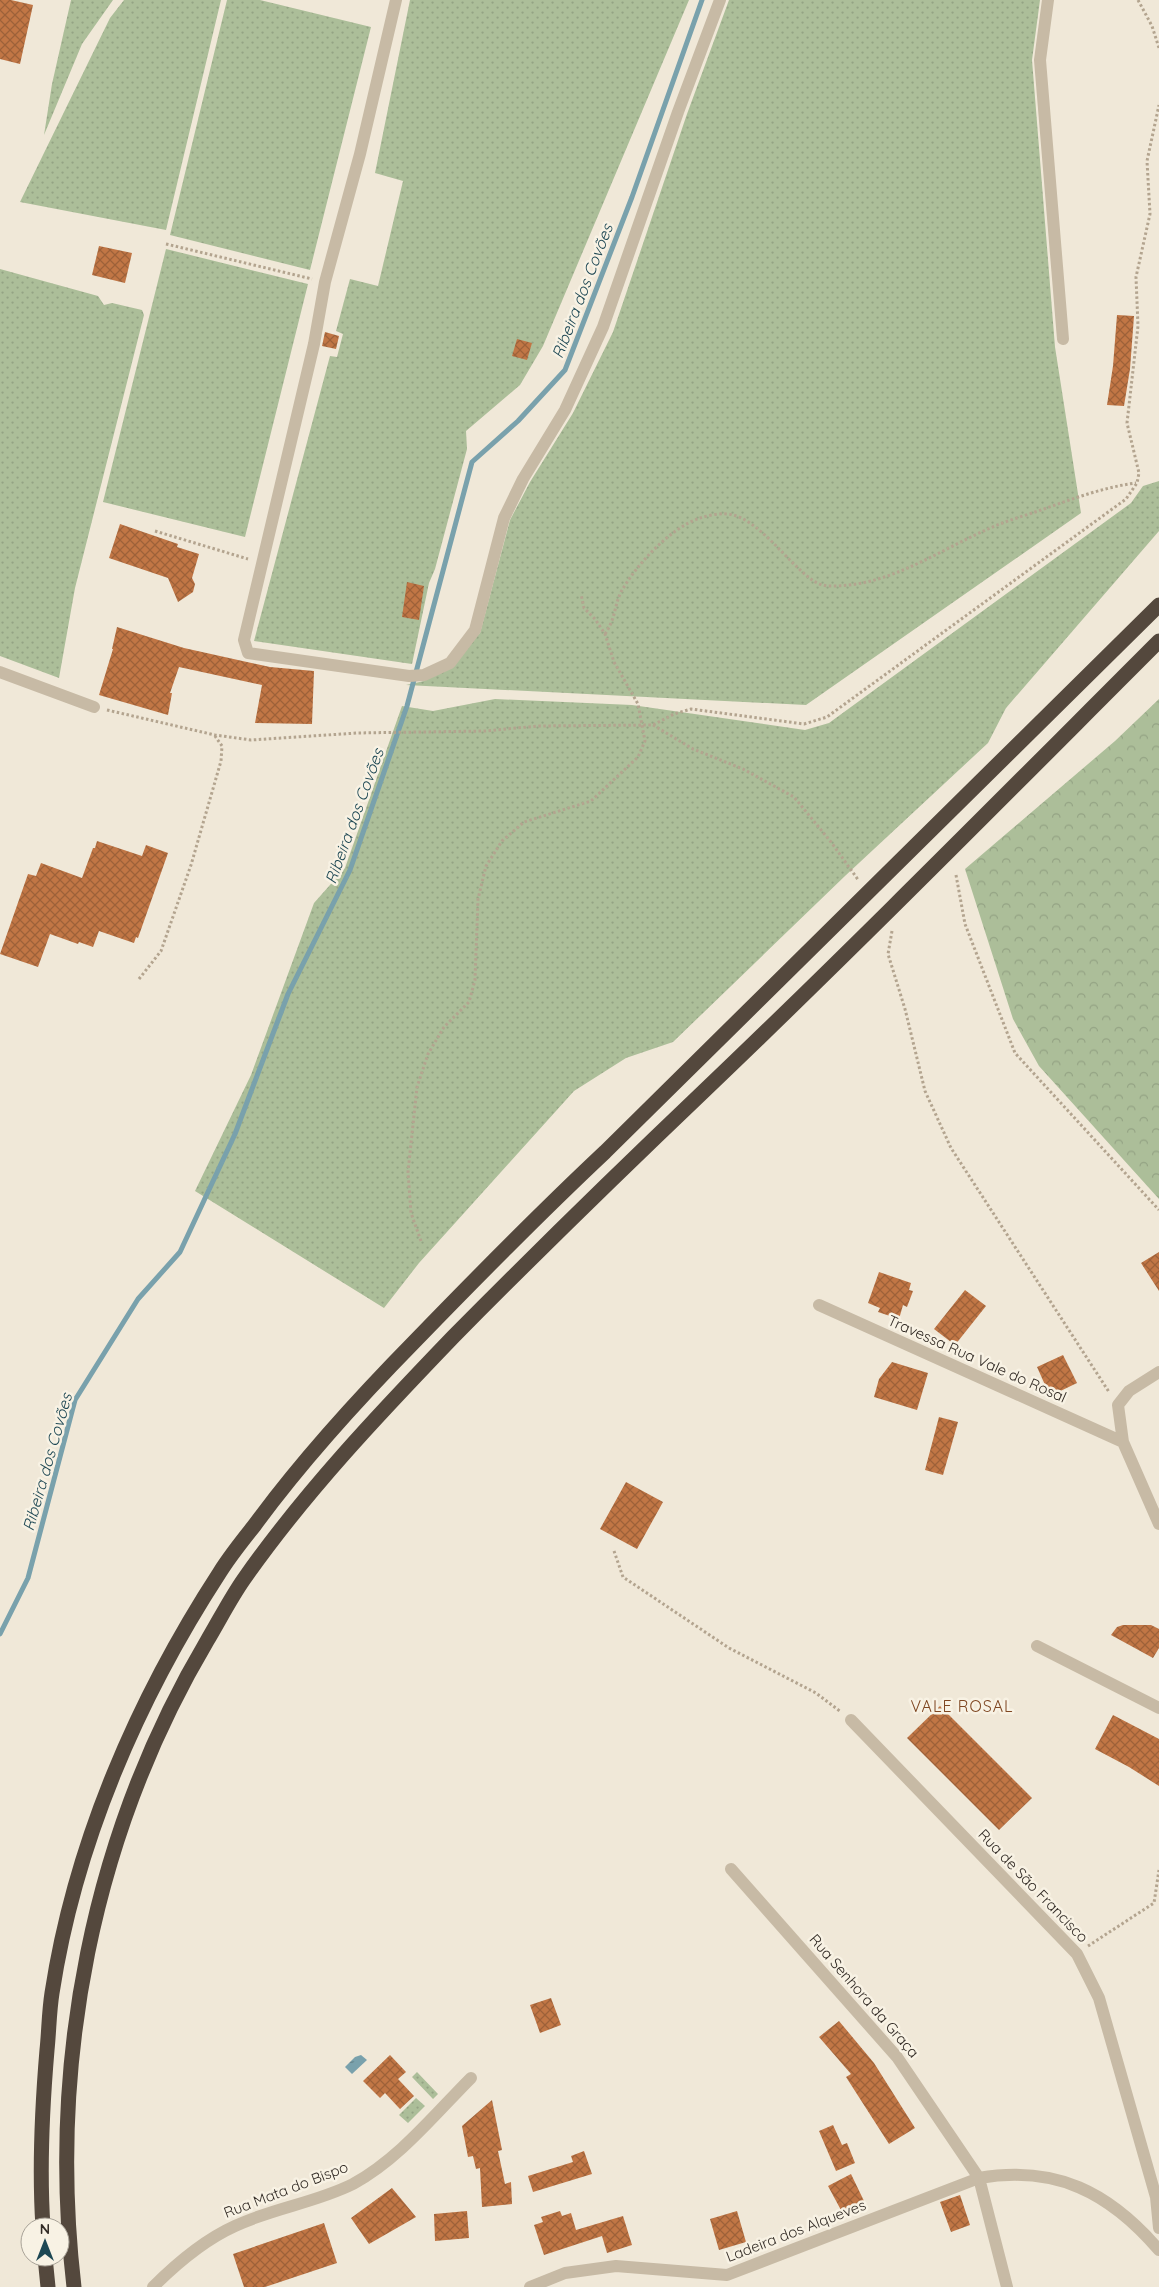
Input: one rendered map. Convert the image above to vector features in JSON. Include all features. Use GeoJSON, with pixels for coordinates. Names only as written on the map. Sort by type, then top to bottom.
{"type":"FeatureCollection","features":[{"type":"Feature","properties":{"kind":"highway"},"geometry":{"type":"LineString","coordinates":[[42,2217],[42,2133],[51,2002],[73,1898],[98,1816],[127,1741],[167,1660],[221,1570],[290,1477],[359,1398],[526,1226],[692,1066],[1159,605]]}},
{"type":"Feature","properties":{"kind":"highway"},"geometry":{"type":"LineString","coordinates":[[74,2287],[68,2242],[66,2182],[68,2081],[79,1995],[98,1904],[123,1821],[151,1748],[189,1672],[242,1582],[306,1498],[383,1410],[547,1241],[710,1085],[1159,641]]}},
{"type":"Feature","properties":{"kind":"highway"},"geometry":{"type":"LineString","coordinates":[[46,2267],[48,2287]]}},
{"type":"Feature","properties":{"kind":"street"},"geometry":{"type":"LineString","coordinates":[[396,0],[360,154],[325,282],[314,344],[244,640],[248,653],[409,676],[424,675],[450,663],[475,630],[504,518],[523,479],[566,410],[603,327],[678,112],[720,0]]}},
{"type":"Feature","properties":{"kind":"street"},"geometry":{"type":"LineString","coordinates":[[1048,0],[1040,60],[1063,339]]}},
{"type":"Feature","properties":{"kind":"street"},"geometry":{"type":"LineString","coordinates":[[0,672],[94,707]]}},
{"type":"Feature","properties":{"kind":"street","name":"Travessa Rua Vale do Rosal"},"geometry":{"type":"LineString","coordinates":[[818,1305],[1123,1442]]}},
{"type":"Feature","properties":{"kind":"street"},"geometry":{"type":"LineString","coordinates":[[1159,1372],[1129,1391],[1118,1405],[1123,1442],[1159,1524]]}},
{"type":"Feature","properties":{"kind":"street"},"geometry":{"type":"LineString","coordinates":[[1037,1646],[1159,1708]]}},
{"type":"Feature","properties":{"kind":"street","name":"Rua de São Francisco"},"geometry":{"type":"LineString","coordinates":[[851,1720],[1077,1954],[1099,1998],[1156,2197],[1159,2228]]}},
{"type":"Feature","properties":{"kind":"street","name":"Rua Senhora da Graça"},"geometry":{"type":"LineString","coordinates":[[731,1869],[897,2057],[979,2178],[1007,2287]]}},
{"type":"Feature","properties":{"kind":"street","name":"Rua Mata do Bispo"},"geometry":{"type":"LineString","coordinates":[[153,2287],[198,2248],[235,2226],[322,2197],[352,2184],[376,2170],[401,2148],[471,2078]]}},
{"type":"Feature","properties":{"kind":"street","name":"Ladeira dos Alqueves"},"geometry":{"type":"LineString","coordinates":[[530,2287],[565,2274],[616,2266],[728,2281],[979,2178],[1018,2174],[1043,2175],[1065,2181],[1089,2192],[1124,2215],[1157,2244]]}},
{"type":"Feature","properties":{"kind":"path"},"geometry":{"type":"LineString","coordinates":[[1138,0],[1152,26],[1159,48]]}},
{"type":"Feature","properties":{"kind":"path"},"geometry":{"type":"LineString","coordinates":[[94,707],[215,735],[250,740],[394,732],[485,731],[538,726],[653,725],[674,714],[691,709],[804,724],[826,717],[1126,499],[1137,483],[1139,473],[1127,423],[1138,326],[1136,277],[1150,214],[1147,162],[1159,105]]}},
{"type":"Feature","properties":{"kind":"path"},"geometry":{"type":"LineString","coordinates":[[166,244],[325,282]]}},
{"type":"Feature","properties":{"kind":"path"},"geometry":{"type":"LineString","coordinates":[[605,634],[613,622],[620,594],[632,575],[656,548],[680,527],[700,518],[718,514],[733,514],[748,522],[814,583],[831,586],[887,576],[925,560],[988,528],[1103,490],[1137,483]]}},
{"type":"Feature","properties":{"kind":"path"},"geometry":{"type":"LineString","coordinates":[[154,531],[263,564]]}},
{"type":"Feature","properties":{"kind":"path"},"geometry":{"type":"LineString","coordinates":[[421,1241],[411,1212],[408,1172],[417,1087],[428,1054],[444,1027],[469,1002],[476,980],[478,899],[486,866],[502,841],[524,822],[591,801],[638,757],[645,741],[638,704],[614,662],[605,634],[595,619],[584,608],[581,594]]}},
{"type":"Feature","properties":{"kind":"path"},"geometry":{"type":"LineString","coordinates":[[653,725],[693,750],[743,769],[794,797],[831,842],[865,889]]}},
{"type":"Feature","properties":{"kind":"path"},"geometry":{"type":"LineString","coordinates":[[139,979],[160,951],[191,865],[221,761],[222,746],[215,735]]}},
{"type":"Feature","properties":{"kind":"path"},"geometry":{"type":"LineString","coordinates":[[956,875],[965,924],[1014,1053],[1159,1210]]}},
{"type":"Feature","properties":{"kind":"path"},"geometry":{"type":"LineString","coordinates":[[893,928],[888,954],[905,1010],[924,1091],[943,1132],[951,1148],[1118,1405]]}},
{"type":"Feature","properties":{"kind":"path"},"geometry":{"type":"LineString","coordinates":[[614,1551],[623,1576],[729,1648],[816,1693],[851,1720]]}},
{"type":"Feature","properties":{"kind":"path"},"geometry":{"type":"LineString","coordinates":[[1092,1943],[1154,1903],[1159,1870]]}},
{"type":"Feature","properties":{"kind":"green space"},"geometry":{"type":"Polygon","coordinates":[[[71,0],[113,0],[82,44],[44,135],[52,84],[71,0]]]}},
{"type":"Feature","properties":{"kind":"green space"},"geometry":{"type":"Polygon","coordinates":[[[124,0],[221,0],[166,230],[20,202],[110,18],[124,0]]]}},
{"type":"Feature","properties":{"kind":"green space"},"geometry":{"type":"Polygon","coordinates":[[[227,0],[260,0],[371,27],[310,270],[170,235],[227,0]]]}},
{"type":"Feature","properties":{"kind":"green space"},"geometry":{"type":"Polygon","coordinates":[[[410,0],[689,0],[543,346],[520,385],[466,431],[467,449],[435,569],[429,583],[412,664],[254,641],[330,356],[337,357],[343,334],[336,331],[350,279],[378,286],[403,181],[375,173],[410,0]]]}},
{"type":"Feature","properties":{"kind":"green space"},"geometry":{"type":"Polygon","coordinates":[[[729,0],[1040,0],[1032,60],[1055,347],[1081,513],[806,705],[406,685],[424,681],[480,633],[510,520],[530,482],[573,413],[613,332],[687,114],[729,0]]]}},
{"type":"Feature","properties":{"kind":"green space"},"geometry":{"type":"Polygon","coordinates":[[[166,249],[308,284],[245,537],[103,502],[166,249]]]}},
{"type":"Feature","properties":{"kind":"green space"},"geometry":{"type":"Polygon","coordinates":[[[0,269],[98,296],[104,305],[112,303],[142,310],[144,315],[75,588],[59,678],[0,656],[0,269]]]}},
{"type":"Feature","properties":{"kind":"green space"},"geometry":{"type":"Polygon","coordinates":[[[1159,481],[1159,531],[1006,708],[988,743],[845,876],[673,1042],[626,1058],[574,1091],[419,1263],[384,1308],[195,1191],[251,1075],[314,903],[345,868],[402,706],[433,711],[495,699],[632,705],[805,730],[829,723],[1131,503],[1143,486],[1159,481]]]}},
{"type":"Feature","properties":{"kind":"green space"},"geometry":{"type":"Polygon","coordinates":[[[1159,699],[1159,1199],[1039,1066],[1013,1019],[965,869],[1115,741],[1159,699]]]}},
{"type":"Feature","properties":{"kind":"green space"},"geometry":{"type":"Polygon","coordinates":[[[417,2072],[438,2094],[433,2099],[412,2077],[417,2072]]]}},
{"type":"Feature","properties":{"kind":"green space"},"geometry":{"type":"Polygon","coordinates":[[[416,2098],[425,2106],[408,2123],[399,2115],[416,2098]]]}},
{"type":"Feature","properties":{"kind":"water"},"geometry":{"type":"Polygon","coordinates":[[[361,2055],[367,2060],[352,2074],[345,2067],[355,2057],[361,2055]]]}},
{"type":"Feature","properties":{"kind":"building"},"geometry":{"type":"Polygon","coordinates":[[[0,0],[11,0],[33,5],[20,64],[0,59],[0,0]]]}},
{"type":"Feature","properties":{"kind":"building"},"geometry":{"type":"Polygon","coordinates":[[[99,246],[132,253],[125,283],[92,275],[99,246]]]}},
{"type":"Feature","properties":{"kind":"building"},"geometry":{"type":"Polygon","coordinates":[[[1117,315],[1134,316],[1130,369],[1124,406],[1107,405],[1113,366],[1117,315]]]}},
{"type":"Feature","properties":{"kind":"building"},"geometry":{"type":"Polygon","coordinates":[[[325,332],[339,336],[336,349],[322,346],[325,332]]]}},
{"type":"Feature","properties":{"kind":"building"},"geometry":{"type":"Polygon","coordinates":[[[517,339],[532,343],[527,360],[512,356],[517,339]]]}},
{"type":"Feature","properties":{"kind":"building"},"geometry":{"type":"Polygon","coordinates":[[[120,524],[178,544],[177,547],[199,554],[192,578],[195,584],[193,592],[178,602],[168,578],[109,558],[120,524]]]}},
{"type":"Feature","properties":{"kind":"building"},"geometry":{"type":"Polygon","coordinates":[[[407,582],[424,586],[419,620],[402,617],[407,582]]]}},
{"type":"Feature","properties":{"kind":"building"},"geometry":{"type":"Polygon","coordinates":[[[117,627],[184,648],[270,667],[314,671],[312,724],[255,723],[262,685],[179,667],[170,693],[172,693],[168,715],[99,695],[113,649],[117,627]]]}},
{"type":"Feature","properties":{"kind":"building"},"geometry":{"type":"Polygon","coordinates":[[[97,841],[142,856],[146,845],[168,853],[138,938],[136,937],[134,943],[99,931],[93,947],[50,934],[38,967],[0,954],[28,874],[36,876],[41,863],[82,878],[97,841]]]}},
{"type":"Feature","properties":{"kind":"building"},"geometry":{"type":"Polygon","coordinates":[[[1159,1252],[1159,1291],[1141,1263],[1159,1252]]]}},
{"type":"Feature","properties":{"kind":"building"},"geometry":{"type":"Polygon","coordinates":[[[879,1272],[911,1283],[909,1290],[913,1291],[907,1307],[903,1305],[899,1319],[878,1312],[880,1308],[868,1303],[879,1272]]]}},
{"type":"Feature","properties":{"kind":"building"},"geometry":{"type":"Polygon","coordinates":[[[965,1290],[986,1306],[955,1345],[934,1329],[965,1290]]]}},
{"type":"Feature","properties":{"kind":"building"},"geometry":{"type":"Polygon","coordinates":[[[1063,1355],[1077,1383],[1050,1396],[1037,1367],[1063,1355]]]}},
{"type":"Feature","properties":{"kind":"building"},"geometry":{"type":"Polygon","coordinates":[[[892,1362],[928,1373],[917,1410],[874,1397],[879,1379],[892,1362]]]}},
{"type":"Feature","properties":{"kind":"building"},"geometry":{"type":"Polygon","coordinates":[[[939,1417],[958,1422],[943,1475],[925,1470],[939,1417]]]}},
{"type":"Feature","properties":{"kind":"building"},"geometry":{"type":"Polygon","coordinates":[[[626,1482],[663,1502],[637,1549],[600,1529],[626,1482]]]}},
{"type":"Feature","properties":{"kind":"building"},"geometry":{"type":"Polygon","coordinates":[[[1123,1625],[1151,1625],[1159,1629],[1159,1648],[1153,1658],[1111,1635],[1117,1627],[1123,1625]]]}},
{"type":"Feature","properties":{"kind":"building"},"geometry":{"type":"Polygon","coordinates":[[[940,1706],[1032,1798],[999,1830],[907,1738],[940,1706]]]}},
{"type":"Feature","properties":{"kind":"building"},"geometry":{"type":"Polygon","coordinates":[[[1113,1715],[1159,1739],[1159,1786],[1095,1749],[1113,1715]]]}},
{"type":"Feature","properties":{"kind":"building"},"geometry":{"type":"Polygon","coordinates":[[[551,1998],[561,2025],[540,2033],[530,2005],[551,1998]]]}},
{"type":"Feature","properties":{"kind":"building"},"geometry":{"type":"Polygon","coordinates":[[[839,2021],[874,2063],[915,2128],[889,2144],[846,2077],[851,2074],[819,2037],[839,2021]]]}},
{"type":"Feature","properties":{"kind":"building"},"geometry":{"type":"Polygon","coordinates":[[[390,2055],[406,2072],[398,2079],[414,2096],[400,2109],[385,2093],[380,2098],[363,2081],[390,2055]]]}},
{"type":"Feature","properties":{"kind":"building"},"geometry":{"type":"Polygon","coordinates":[[[492,2100],[502,2150],[498,2151],[505,2184],[511,2182],[512,2204],[482,2207],[480,2168],[476,2169],[473,2156],[468,2157],[462,2126],[492,2100]]]}},
{"type":"Feature","properties":{"kind":"building"},"geometry":{"type":"Polygon","coordinates":[[[833,2125],[842,2145],[847,2143],[855,2163],[836,2171],[819,2131],[833,2125]]]}},
{"type":"Feature","properties":{"kind":"building"},"geometry":{"type":"Polygon","coordinates":[[[584,2151],[592,2174],[533,2192],[528,2176],[573,2162],[571,2156],[584,2151]]]}},
{"type":"Feature","properties":{"kind":"building"},"geometry":{"type":"Polygon","coordinates":[[[851,2174],[864,2201],[842,2212],[828,2186],[851,2174]]]}},
{"type":"Feature","properties":{"kind":"building"},"geometry":{"type":"Polygon","coordinates":[[[392,2188],[416,2217],[369,2244],[351,2218],[392,2188]]]}},
{"type":"Feature","properties":{"kind":"building"},"geometry":{"type":"Polygon","coordinates":[[[960,2195],[970,2225],[951,2232],[940,2202],[960,2195]]]}},
{"type":"Feature","properties":{"kind":"building"},"geometry":{"type":"Polygon","coordinates":[[[467,2211],[469,2238],[435,2241],[434,2214],[467,2211]]]}},
{"type":"Feature","properties":{"kind":"building"},"geometry":{"type":"Polygon","coordinates":[[[560,2211],[562,2216],[571,2213],[576,2230],[623,2216],[632,2245],[607,2253],[602,2236],[544,2255],[534,2225],[543,2222],[541,2217],[560,2211]]]}},
{"type":"Feature","properties":{"kind":"building"},"geometry":{"type":"Polygon","coordinates":[[[737,2211],[746,2242],[719,2250],[710,2219],[737,2211]]]}},
{"type":"Feature","properties":{"kind":"building"},"geometry":{"type":"Polygon","coordinates":[[[324,2223],[337,2263],[265,2287],[244,2287],[233,2254],[324,2223]]]}},
{"type":"Feature","properties":{"kind":"waterway","name":"Ribeira dos Covões"},"geometry":{"type":"LineString","coordinates":[[0,1634],[28,1578],[75,1400],[138,1299],[180,1252],[235,1134],[288,994],[350,870],[407,706],[472,462],[518,421],[565,370],[632,197],[702,0]]}},
{"type":"Feature","properties":{"kind":"district","name":"VALE ROSAL"},"geometry":{"type":"Point","coordinates":[962,1706]}}]}
